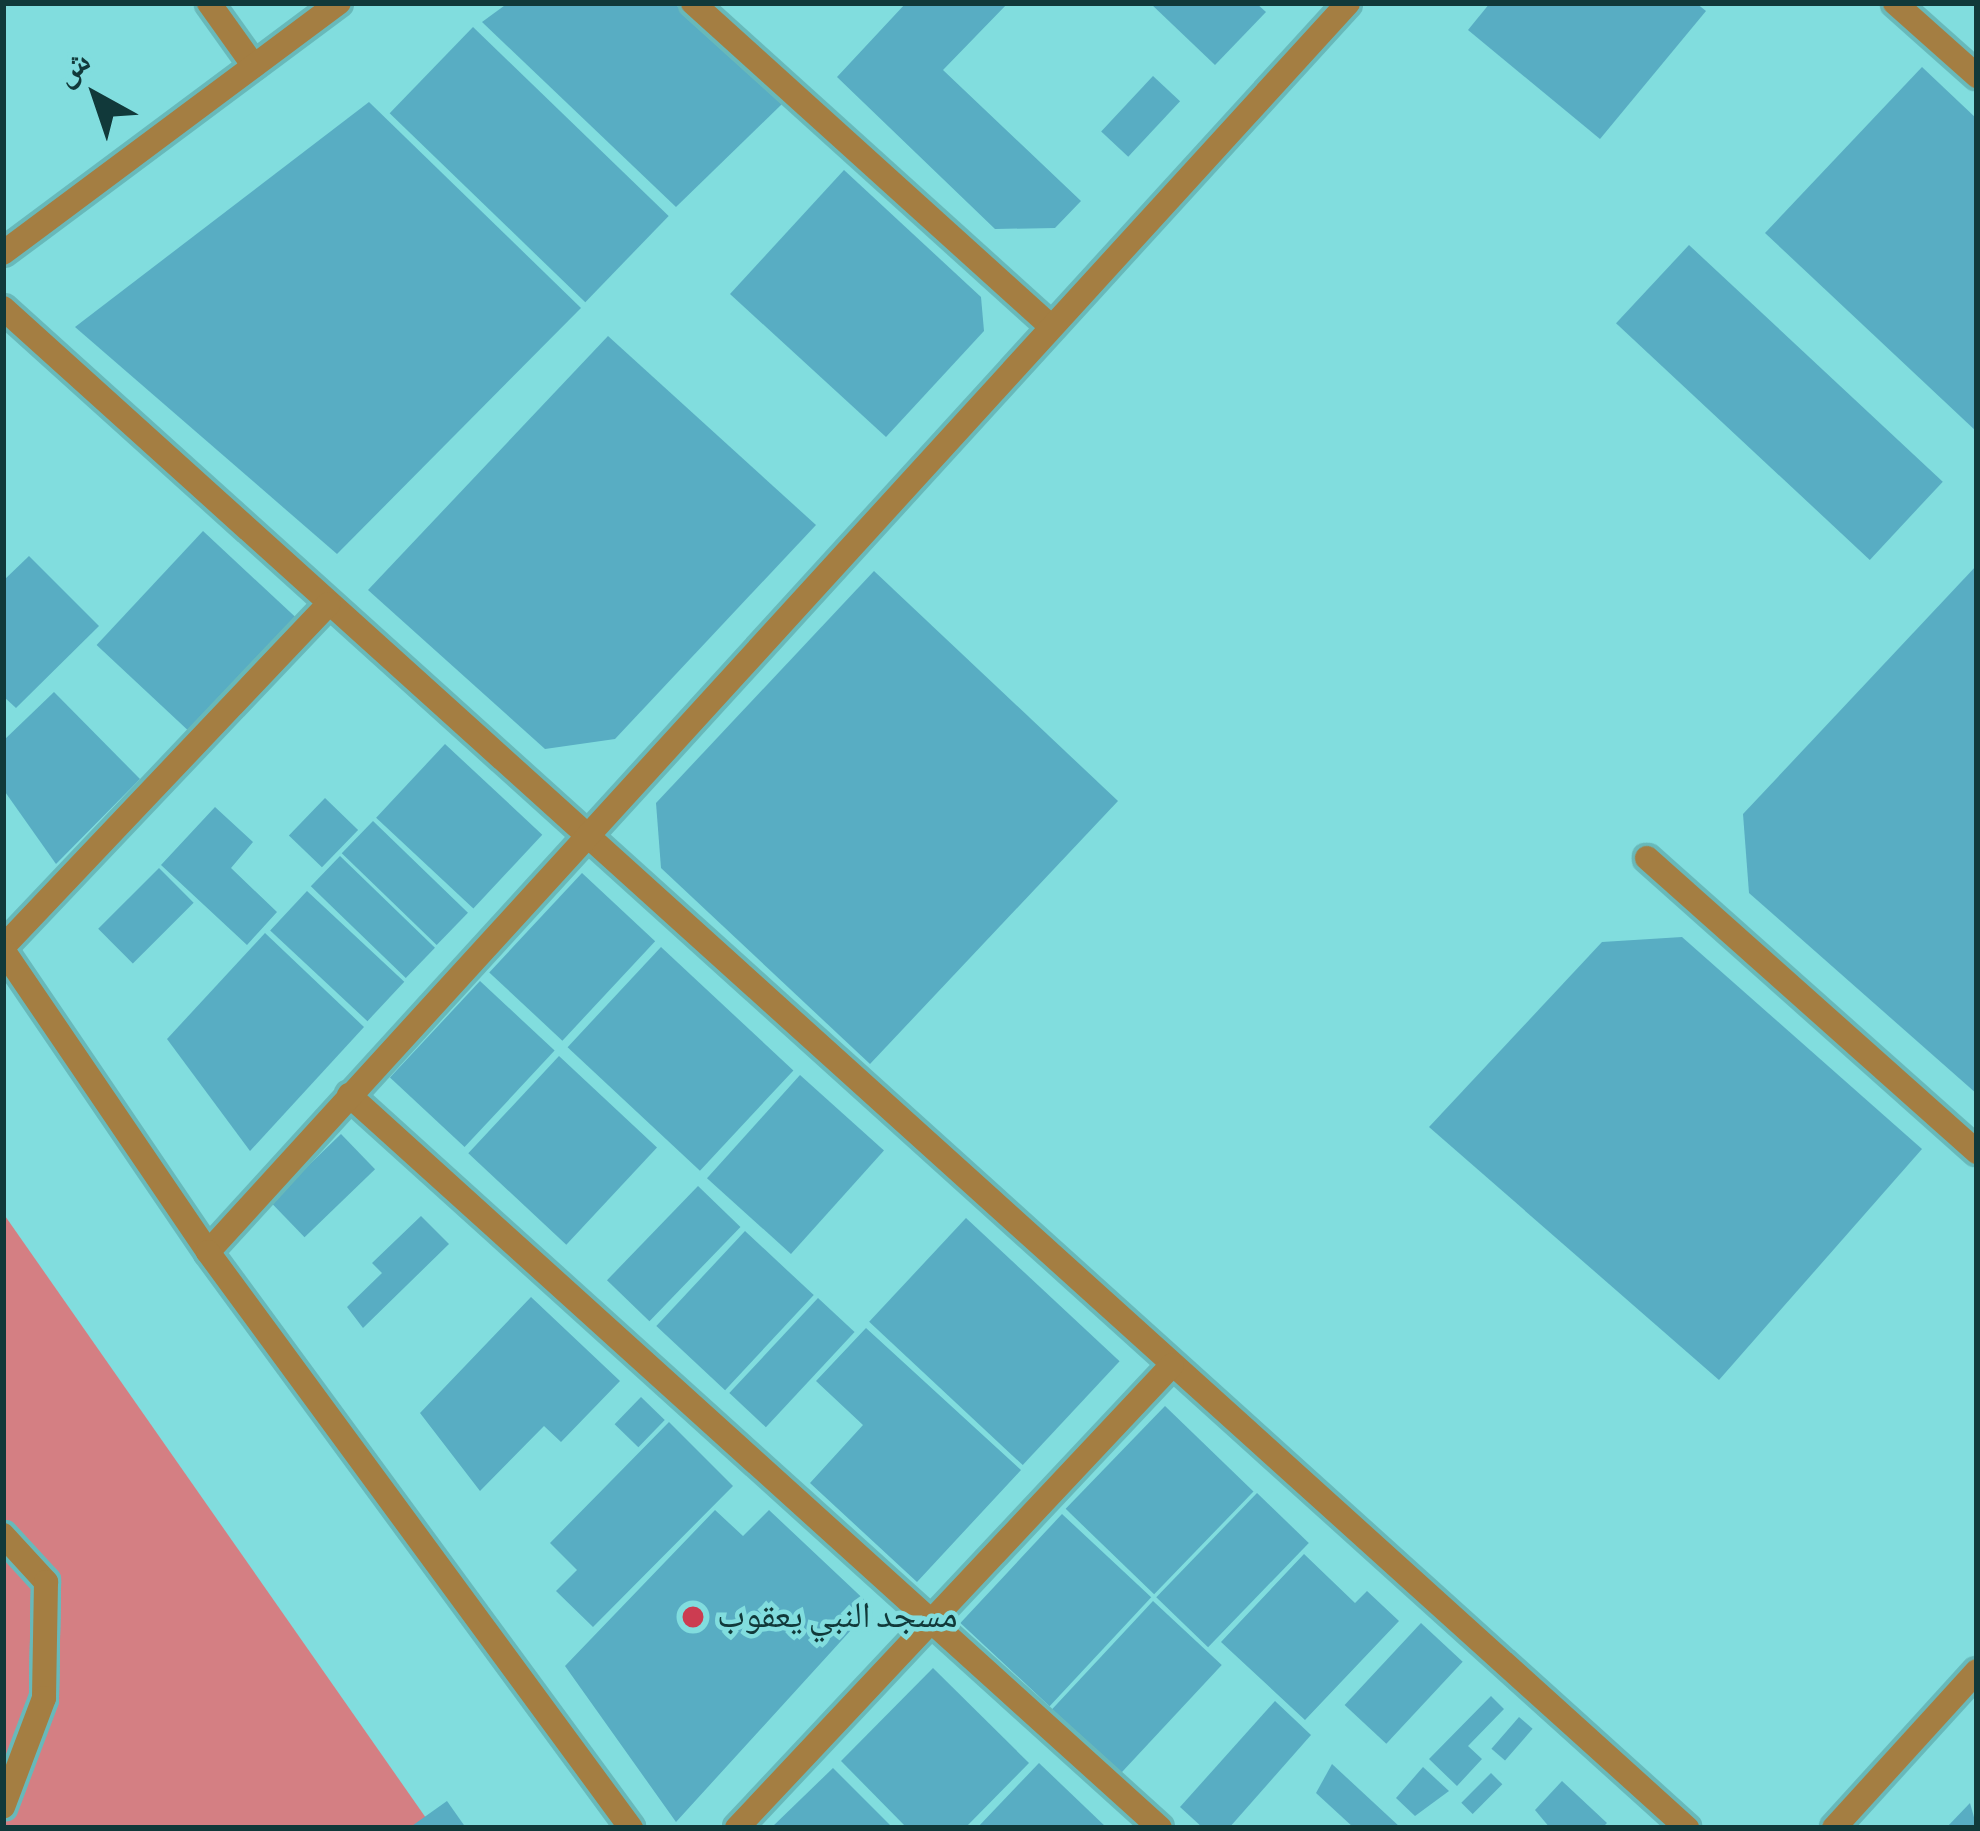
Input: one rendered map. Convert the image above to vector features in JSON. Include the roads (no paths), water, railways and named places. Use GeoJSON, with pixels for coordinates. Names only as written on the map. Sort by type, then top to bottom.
{"type":"FeatureCollection","features":[{"type":"Feature","properties":{"kind":"street"},"geometry":{"type":"LineString","coordinates":[[209,3],[254,66]]}},
{"type":"Feature","properties":{"kind":"street"},"geometry":{"type":"LineString","coordinates":[[3,254],[339,3]]}},
{"type":"Feature","properties":{"kind":"street"},"geometry":{"type":"LineString","coordinates":[[693,3],[1052,327]]}},
{"type":"Feature","properties":{"kind":"street"},"geometry":{"type":"LineString","coordinates":[[208,1252],[1348,3]]}},
{"type":"Feature","properties":{"kind":"street"},"geometry":{"type":"LineString","coordinates":[[1895,3],[1977,76]]}},
{"type":"Feature","properties":{"kind":"street"},"geometry":{"type":"LineString","coordinates":[[3,308],[1687,1828]]}},
{"type":"Feature","properties":{"kind":"street"},"geometry":{"type":"LineString","coordinates":[[329,604],[3,948],[208,1252],[631,1828]]}},
{"type":"Feature","properties":{"kind":"street"},"geometry":{"type":"LineString","coordinates":[[1647,858],[1977,1152]]}},
{"type":"Feature","properties":{"kind":"street"},"geometry":{"type":"LineString","coordinates":[[349,1096],[1160,1828]]}},
{"type":"Feature","properties":{"kind":"street"},"geometry":{"type":"LineString","coordinates":[[737,1828],[1172,1365]]}},
{"type":"Feature","properties":{"kind":"street"},"geometry":{"type":"LineString","coordinates":[[3,1535],[46,1582],[44,1698],[3,1808]]}},
{"type":"Feature","properties":{"kind":"street"},"geometry":{"type":"LineString","coordinates":[[1834,1828],[1977,1671]]}},
{"type":"Feature","properties":{"kind":"place","name":"مسجد النبي يعقوب"},"geometry":{"type":"Point","coordinates":[693,1617]}}]}
